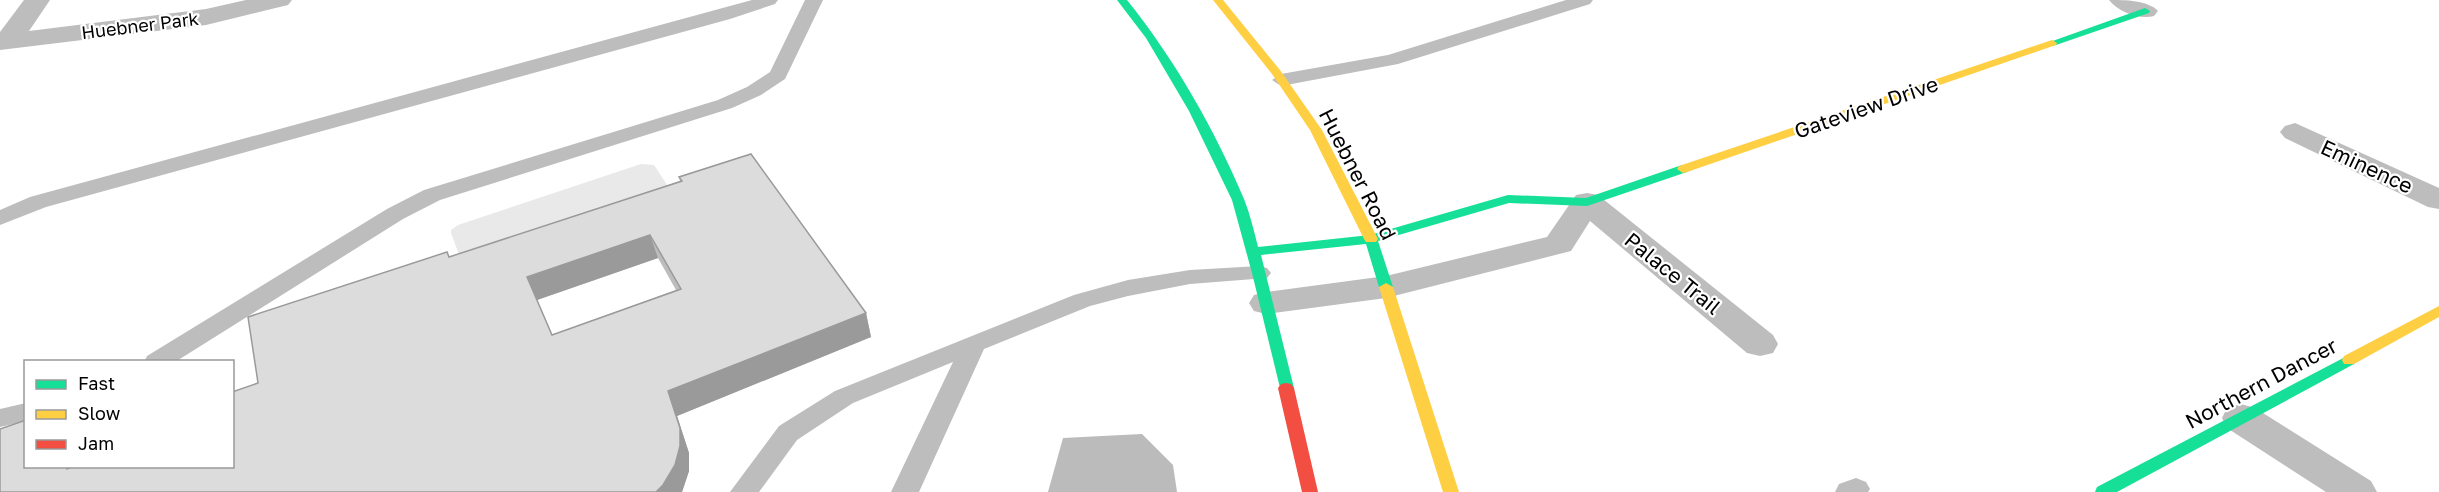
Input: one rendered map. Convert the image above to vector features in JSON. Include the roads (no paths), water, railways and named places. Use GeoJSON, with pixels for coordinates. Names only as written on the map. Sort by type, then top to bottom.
{"type":"FeatureCollection","features":[{"type":"Feature","properties":{"kind":"street"},"geometry":{"type":"LineString","coordinates":[[3,42],[32,10],[37,0]]}},
{"type":"Feature","properties":{"kind":"street","name":"Huebner Park"},"geometry":{"type":"LineString","coordinates":[[3,42],[206,17],[279,0]]}},
{"type":"Feature","properties":{"kind":"street"},"geometry":{"type":"LineString","coordinates":[[1122,0],[1151,36],[1195,111],[1238,200],[1260,276],[1310,492]]}},
{"type":"Feature","properties":{"kind":"street","name":"Huebner Road"},"geometry":{"type":"LineString","coordinates":[[1218,0],[1281,80],[1316,130],[1371,239],[1451,492]]}},
{"type":"Feature","properties":{"kind":"street"},"geometry":{"type":"LineString","coordinates":[[2122,0],[2145,11]]}},
{"type":"Feature","properties":{"kind":"street","name":"Gateview Drive"},"geometry":{"type":"LineString","coordinates":[[1260,276],[1371,239],[1508,199],[1587,202],[2145,11]]}},
{"type":"Feature","properties":{"kind":"street","name":"Eminence"},"geometry":{"type":"LineString","coordinates":[[2295,132],[2439,200]]}},
{"type":"Feature","properties":{"kind":"street"},"geometry":{"type":"LineString","coordinates":[[1260,276],[1386,287],[1559,244],[1587,202]]}},
{"type":"Feature","properties":{"kind":"street","name":"Palace Trail"},"geometry":{"type":"LineString","coordinates":[[1587,202],[1760,344]]}},
{"type":"Feature","properties":{"kind":"street","name":"Northern Dancer"},"geometry":{"type":"LineString","coordinates":[[2103,492],[2439,311]]}},
{"type":"Feature","properties":{"kind":"street"},"geometry":{"type":"LineString","coordinates":[[2241,418],[2357,492]]}},
{"type":"Feature","properties":{"kind":"lane"},"geometry":{"type":"LineString","coordinates":[[0,218],[38,202],[713,18],[769,0]]}},
{"type":"Feature","properties":{"kind":"lane"},"geometry":{"type":"LineString","coordinates":[[159,360],[395,214],[432,195],[725,104],[754,91],[778,75],[814,0]]}},
{"type":"Feature","properties":{"kind":"lane"},"geometry":{"type":"LineString","coordinates":[[1281,80],[1391,60],[1584,0]]}},
{"type":"Feature","properties":{"kind":"lane"},"geometry":{"type":"LineString","coordinates":[[744,492],[788,433],[844,397],[975,342],[1082,300],[1128,288],[1190,277],[1260,276]]}},
{"type":"Feature","properties":{"kind":"lane"},"geometry":{"type":"LineString","coordinates":[[905,492],[975,342]]}},
{"type":"Feature","properties":{"kind":"lane"},"geometry":{"type":"LineString","coordinates":[[0,418],[24,412]]}}]}
